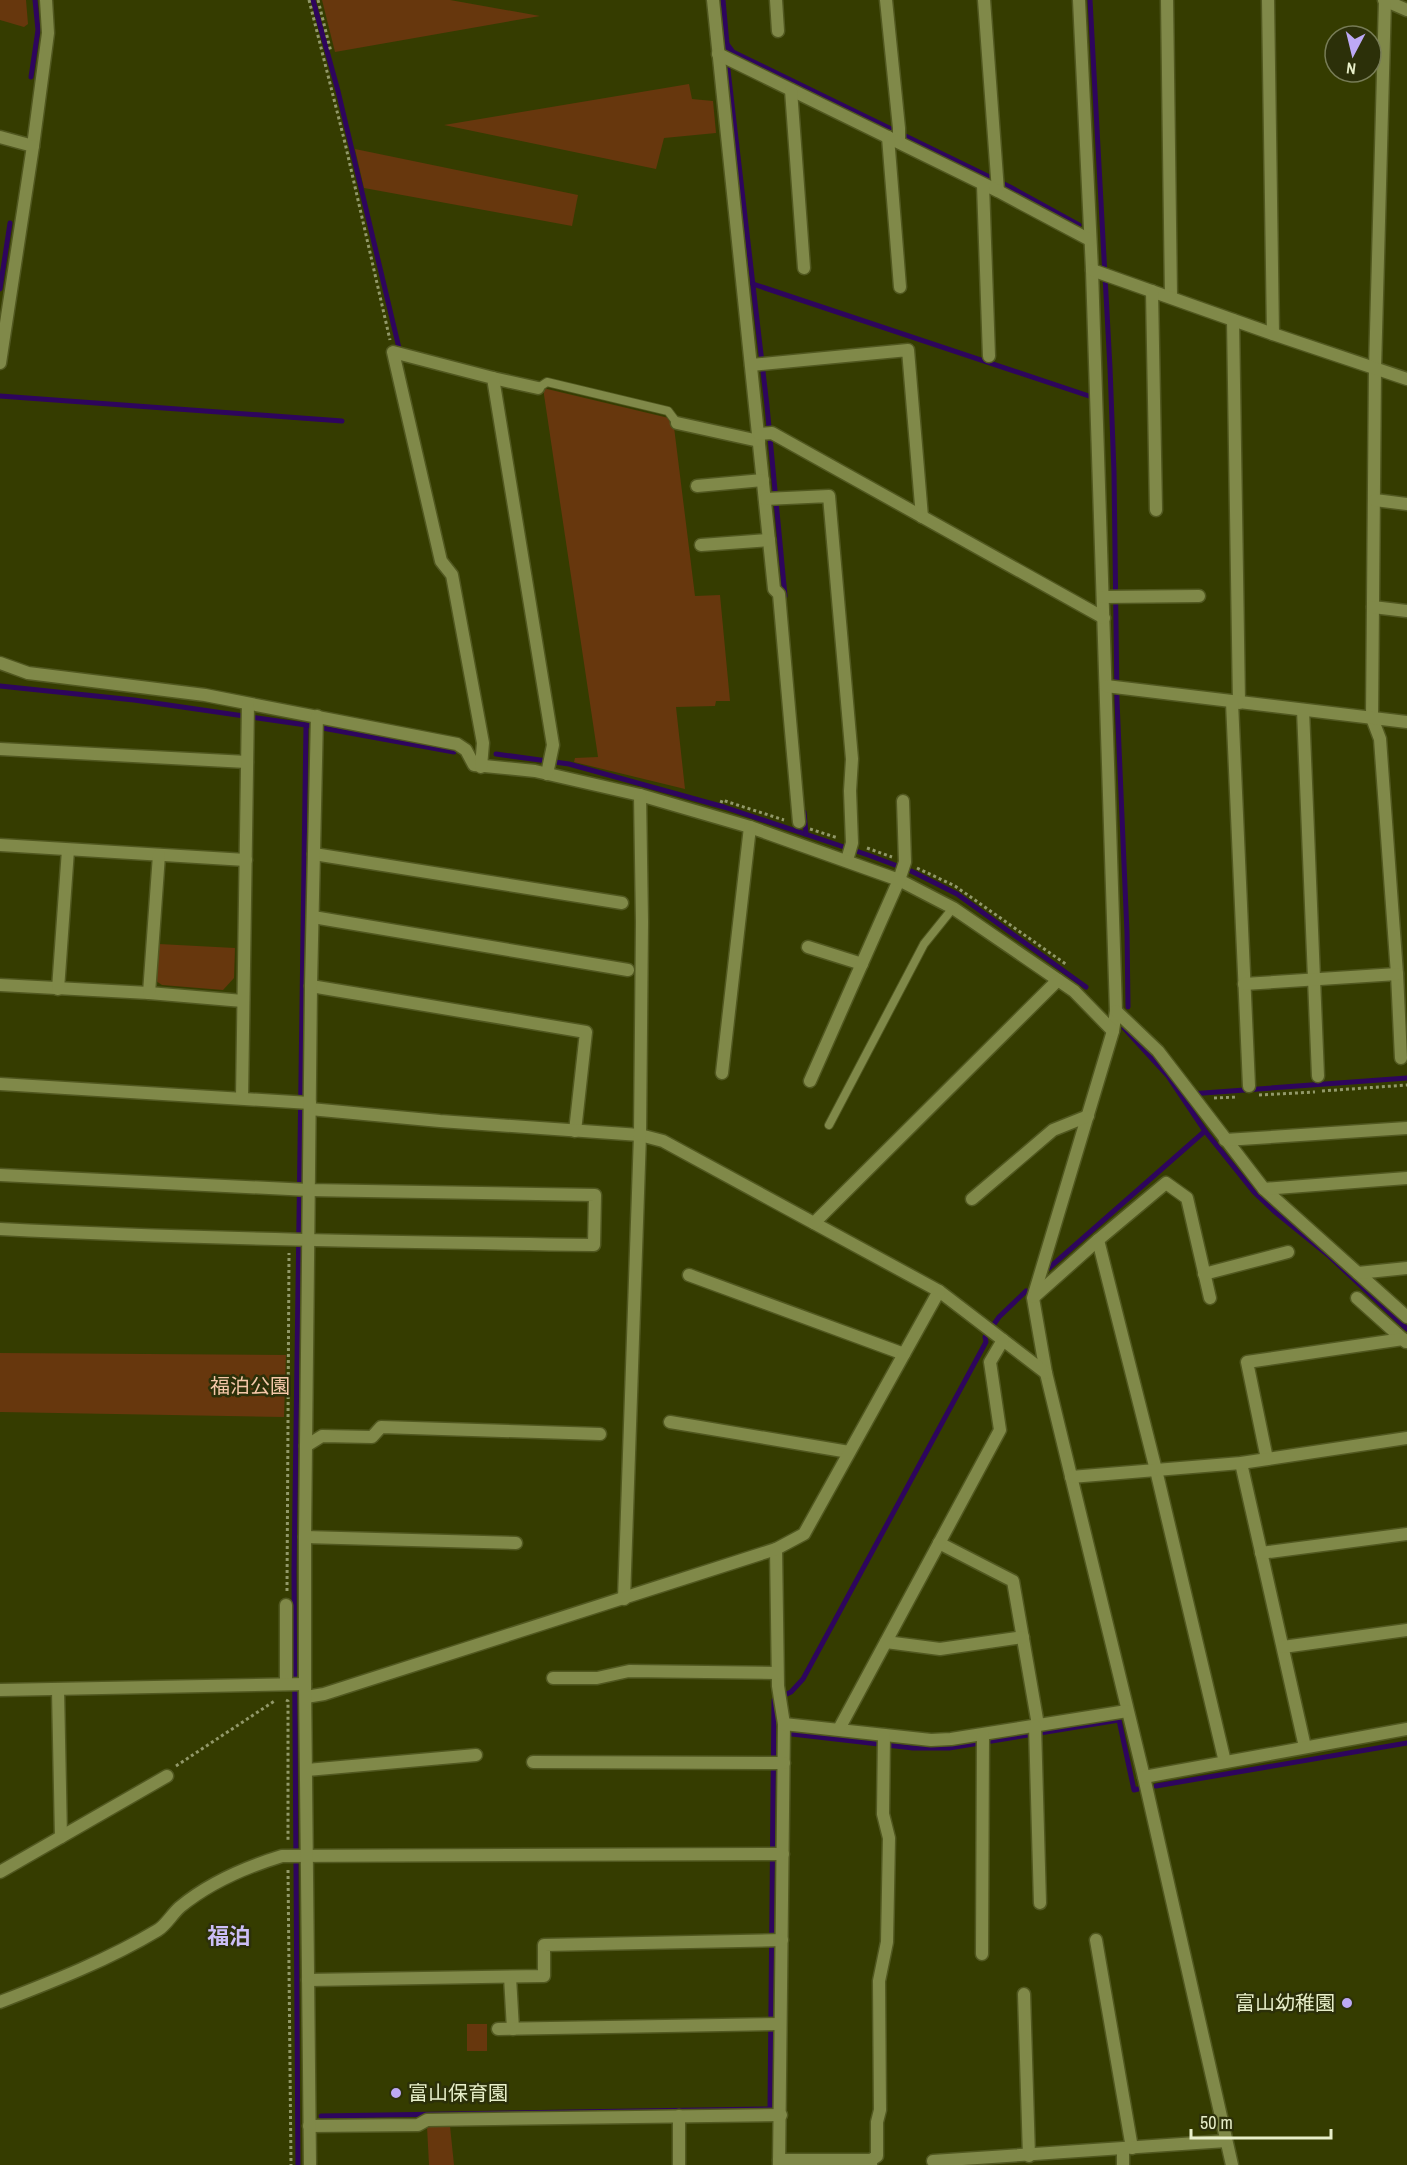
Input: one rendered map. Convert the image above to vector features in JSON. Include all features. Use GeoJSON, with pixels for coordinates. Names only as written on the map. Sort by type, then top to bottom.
{"type":"FeatureCollection","features":[{"type":"Feature","properties":{"kind":"street"},"geometry":{"type":"LineString","coordinates":[[0,363],[48,33],[46,0]]}},
{"type":"Feature","properties":{"kind":"street"},"geometry":{"type":"LineString","coordinates":[[713,0],[724,57],[764,435],[763,480],[773,499],[770,540],[774,589],[779,594],[794,822]]}},
{"type":"Feature","properties":{"kind":"street"},"geometry":{"type":"LineString","coordinates":[[776,0],[778,31]]}},
{"type":"Feature","properties":{"kind":"street"},"geometry":{"type":"LineString","coordinates":[[886,0],[896,136],[900,287]]}},
{"type":"Feature","properties":{"kind":"street"},"geometry":{"type":"LineString","coordinates":[[984,0],[998,186]]}},
{"type":"Feature","properties":{"kind":"street"},"geometry":{"type":"LineString","coordinates":[[1079,0],[1090,240],[1100,273],[1112,597],[1104,618],[1113,687],[1116,1011],[1113,1031],[1033,1298],[1046,1373],[1144,1777],[1232,2165]]}},
{"type":"Feature","properties":{"kind":"street"},"geometry":{"type":"LineString","coordinates":[[1167,0],[1171,297]]}},
{"type":"Feature","properties":{"kind":"street"},"geometry":{"type":"LineString","coordinates":[[1268,0],[1273,334]]}},
{"type":"Feature","properties":{"kind":"street"},"geometry":{"type":"LineString","coordinates":[[1401,1059],[1380,739],[1372,718],[1376,369],[1385,0],[1407,10]]}},
{"type":"Feature","properties":{"kind":"street"},"geometry":{"type":"LineString","coordinates":[[724,57],[791,90],[896,136],[982,185],[998,186],[1090,240]]}},
{"type":"Feature","properties":{"kind":"street"},"geometry":{"type":"LineString","coordinates":[[791,90],[804,268]]}},
{"type":"Feature","properties":{"kind":"street"},"geometry":{"type":"LineString","coordinates":[[0,137],[33,146]]}},
{"type":"Feature","properties":{"kind":"street"},"geometry":{"type":"LineString","coordinates":[[982,185],[989,356]]}},
{"type":"Feature","properties":{"kind":"street"},"geometry":{"type":"LineString","coordinates":[[1100,273],[1407,379]]}},
{"type":"Feature","properties":{"kind":"street"},"geometry":{"type":"LineString","coordinates":[[1152,291],[1156,510]]}},
{"type":"Feature","properties":{"kind":"street"},"geometry":{"type":"LineString","coordinates":[[1233,320],[1235,703],[1248,1093]]}},
{"type":"Feature","properties":{"kind":"street"},"geometry":{"type":"LineString","coordinates":[[755,365],[908,350],[922,517]]}},
{"type":"Feature","properties":{"kind":"street"},"geometry":{"type":"LineString","coordinates":[[481,767],[483,743],[452,575],[441,561],[393,352],[538,388]]}},
{"type":"Feature","properties":{"kind":"street"},"geometry":{"type":"LineString","coordinates":[[493,378],[553,745],[547,771]]}},
{"type":"Feature","properties":{"kind":"street"},"geometry":{"type":"LineString","coordinates":[[677,423],[764,435],[922,517],[1104,618]]}},
{"type":"Feature","properties":{"kind":"street"},"geometry":{"type":"LineString","coordinates":[[697,486],[763,480]]}},
{"type":"Feature","properties":{"kind":"street"},"geometry":{"type":"LineString","coordinates":[[773,499],[830,496],[852,759],[849,853]]}},
{"type":"Feature","properties":{"kind":"street"},"geometry":{"type":"LineString","coordinates":[[1375,500],[1407,504]]}},
{"type":"Feature","properties":{"kind":"street"},"geometry":{"type":"LineString","coordinates":[[701,545],[770,540]]}},
{"type":"Feature","properties":{"kind":"street"},"geometry":{"type":"LineString","coordinates":[[1112,597],[1199,596]]}},
{"type":"Feature","properties":{"kind":"street"},"geometry":{"type":"LineString","coordinates":[[1373,607],[1407,611]]}},
{"type":"Feature","properties":{"kind":"street"},"geometry":{"type":"LineString","coordinates":[[0,663],[28,673],[205,695],[248,711],[317,724],[457,744],[466,750],[474,765],[481,767],[547,771],[849,853],[901,872],[1074,991],[1113,1031]]}},
{"type":"Feature","properties":{"kind":"street"},"geometry":{"type":"LineString","coordinates":[[1113,687],[1407,722]]}},
{"type":"Feature","properties":{"kind":"street"},"geometry":{"type":"LineString","coordinates":[[1302,710],[1318,1076]]}},
{"type":"Feature","properties":{"kind":"street"},"geometry":{"type":"LineString","coordinates":[[242,1098],[248,711]]}},
{"type":"Feature","properties":{"kind":"street"},"geometry":{"type":"LineString","coordinates":[[297,1687],[305,1537],[306,1446],[298,1241],[311,986],[317,724]]}},
{"type":"Feature","properties":{"kind":"street"},"geometry":{"type":"LineString","coordinates":[[0,749],[247,762]]}},
{"type":"Feature","properties":{"kind":"street"},"geometry":{"type":"LineString","coordinates":[[624,1599],[640,1135],[642,922],[640,795]]}},
{"type":"Feature","properties":{"kind":"street"},"geometry":{"type":"LineString","coordinates":[[810,1081],[901,872],[903,801]]}},
{"type":"Feature","properties":{"kind":"street"},"geometry":{"type":"LineString","coordinates":[[723,1073],[750,827]]}},
{"type":"Feature","properties":{"kind":"street"},"geometry":{"type":"LineString","coordinates":[[0,845],[246,861]]}},
{"type":"Feature","properties":{"kind":"street"},"geometry":{"type":"LineString","coordinates":[[58,988],[68,850]]}},
{"type":"Feature","properties":{"kind":"street"},"geometry":{"type":"LineString","coordinates":[[314,854],[622,903]]}},
{"type":"Feature","properties":{"kind":"street"},"geometry":{"type":"LineString","coordinates":[[149,993],[159,855]]}},
{"type":"Feature","properties":{"kind":"street"},"geometry":{"type":"LineString","coordinates":[[313,916],[628,970]]}},
{"type":"Feature","properties":{"kind":"street"},"geometry":{"type":"LineString","coordinates":[[808,947],[862,964]]}},
{"type":"Feature","properties":{"kind":"street"},"geometry":{"type":"LineString","coordinates":[[1244,984],[1397,974]]}},
{"type":"Feature","properties":{"kind":"street"},"geometry":{"type":"LineString","coordinates":[[814,1223],[1058,980]]}},
{"type":"Feature","properties":{"kind":"street"},"geometry":{"type":"LineString","coordinates":[[0,985],[149,993],[243,1001]]}},
{"type":"Feature","properties":{"kind":"street"},"geometry":{"type":"LineString","coordinates":[[311,986],[586,1032],[575,1131]]}},
{"type":"Feature","properties":{"kind":"street"},"geometry":{"type":"LineString","coordinates":[[1116,1011],[1158,1051],[1264,1189],[1407,1317]]}},
{"type":"Feature","properties":{"kind":"street"},"geometry":{"type":"LineString","coordinates":[[0,1084],[242,1098],[575,1131],[640,1135],[663,1141],[939,1291],[1046,1373]]}},
{"type":"Feature","properties":{"kind":"street"},"geometry":{"type":"LineString","coordinates":[[972,1199],[1053,1130],[1088,1116]]}},
{"type":"Feature","properties":{"kind":"street"},"geometry":{"type":"LineString","coordinates":[[1225,1140],[1407,1128]]}},
{"type":"Feature","properties":{"kind":"street"},"geometry":{"type":"LineString","coordinates":[[0,1175],[302,1189],[595,1195],[594,1245],[298,1241],[0,1229]]}},
{"type":"Feature","properties":{"kind":"street"},"geometry":{"type":"LineString","coordinates":[[1264,1189],[1407,1178]]}},
{"type":"Feature","properties":{"kind":"street"},"geometry":{"type":"LineString","coordinates":[[1033,1298],[1166,1183],[1187,1198],[1210,1298]]}},
{"type":"Feature","properties":{"kind":"street"},"geometry":{"type":"LineString","coordinates":[[1098,1240],[1226,1762]]}},
{"type":"Feature","properties":{"kind":"street"},"geometry":{"type":"LineString","coordinates":[[1204,1274],[1288,1252]]}},
{"type":"Feature","properties":{"kind":"street"},"geometry":{"type":"LineString","coordinates":[[1358,1273],[1407,1268]]}},
{"type":"Feature","properties":{"kind":"street"},"geometry":{"type":"LineString","coordinates":[[690,1275],[904,1354]]}},
{"type":"Feature","properties":{"kind":"street"},"geometry":{"type":"LineString","coordinates":[[0,1690],[297,1687],[324,1694],[776,1549],[804,1534],[939,1291]]}},
{"type":"Feature","properties":{"kind":"street"},"geometry":{"type":"LineString","coordinates":[[1357,1299],[1405,1341]]}},
{"type":"Feature","properties":{"kind":"street"},"geometry":{"type":"LineString","coordinates":[[839,1729],[1000,1430],[990,1362],[995,1334]]}},
{"type":"Feature","properties":{"kind":"street"},"geometry":{"type":"LineString","coordinates":[[1267,1459],[1247,1362],[1405,1341]]}},
{"type":"Feature","properties":{"kind":"street"},"geometry":{"type":"LineString","coordinates":[[670,1422],[849,1452]]}},
{"type":"Feature","properties":{"kind":"street"},"geometry":{"type":"LineString","coordinates":[[306,1446],[322,1436],[372,1437],[381,1427],[600,1434]]}},
{"type":"Feature","properties":{"kind":"street"},"geometry":{"type":"LineString","coordinates":[[1071,1477],[1241,1463],[1407,1438]]}},
{"type":"Feature","properties":{"kind":"street"},"geometry":{"type":"LineString","coordinates":[[1241,1463],[1305,1747]]}},
{"type":"Feature","properties":{"kind":"street"},"geometry":{"type":"LineString","coordinates":[[1261,1553],[1407,1534]]}},
{"type":"Feature","properties":{"kind":"street"},"geometry":{"type":"LineString","coordinates":[[305,1537],[516,1543]]}},
{"type":"Feature","properties":{"kind":"street"},"geometry":{"type":"LineString","coordinates":[[939,1543],[1013,1581],[1036,1730],[1040,1903]]}},
{"type":"Feature","properties":{"kind":"street"},"geometry":{"type":"LineString","coordinates":[[776,1549],[777,1673],[784,1724],[778,1763],[775,1940],[775,2024],[781,2115],[779,2163],[871,2163],[877,2156],[881,2073],[878,2034],[879,1981],[887,1942],[889,1838],[883,1814],[884,1741]]}},
{"type":"Feature","properties":{"kind":"street"},"geometry":{"type":"LineString","coordinates":[[286,1605],[307,1770],[297,1855],[308,1980],[310,2165]]}},
{"type":"Feature","properties":{"kind":"street"},"geometry":{"type":"LineString","coordinates":[[1283,1647],[1407,1630]]}},
{"type":"Feature","properties":{"kind":"street"},"geometry":{"type":"LineString","coordinates":[[886,1642],[940,1649],[1023,1637]]}},
{"type":"Feature","properties":{"kind":"street"},"geometry":{"type":"LineString","coordinates":[[552,1678],[597,1678],[629,1671],[777,1673]]}},
{"type":"Feature","properties":{"kind":"street"},"geometry":{"type":"LineString","coordinates":[[58,1690],[61,1837]]}},
{"type":"Feature","properties":{"kind":"street"},"geometry":{"type":"LineString","coordinates":[[784,1724],[839,1729],[884,1741],[983,1741],[1127,1711]]}},
{"type":"Feature","properties":{"kind":"street"},"geometry":{"type":"LineString","coordinates":[[1144,1777],[1407,1729]]}},
{"type":"Feature","properties":{"kind":"street"},"geometry":{"type":"LineString","coordinates":[[982,1954],[983,1741]]}},
{"type":"Feature","properties":{"kind":"street"},"geometry":{"type":"LineString","coordinates":[[307,1770],[476,1755]]}},
{"type":"Feature","properties":{"kind":"street"},"geometry":{"type":"LineString","coordinates":[[534,1762],[778,1763]]}},
{"type":"Feature","properties":{"kind":"street"},"geometry":{"type":"LineString","coordinates":[[0,1872],[166,1776]]}},
{"type":"Feature","properties":{"kind":"street"},"geometry":{"type":"LineString","coordinates":[[0,2002],[90,1966],[160,1928],[180,1907],[220,1882],[262,1862],[297,1855],[777,1854]]}},
{"type":"Feature","properties":{"kind":"street"},"geometry":{"type":"LineString","coordinates":[[308,1980],[544,1976],[544,1945],[775,1940]]}},
{"type":"Feature","properties":{"kind":"street"},"geometry":{"type":"LineString","coordinates":[[1096,1940],[1127,2149],[1124,2165]]}},
{"type":"Feature","properties":{"kind":"street"},"geometry":{"type":"LineString","coordinates":[[510,1977],[513,2029]]}},
{"type":"Feature","properties":{"kind":"street"},"geometry":{"type":"LineString","coordinates":[[1024,1994],[1032,2159]]}},
{"type":"Feature","properties":{"kind":"street"},"geometry":{"type":"LineString","coordinates":[[498,2029],[775,2024]]}},
{"type":"Feature","properties":{"kind":"street"},"geometry":{"type":"LineString","coordinates":[[309,2126],[418,2125],[427,2120],[781,2115]]}},
{"type":"Feature","properties":{"kind":"street"},"geometry":{"type":"LineString","coordinates":[[679,2116],[679,2165]]}},
{"type":"Feature","properties":{"kind":"street"},"geometry":{"type":"LineString","coordinates":[[933,2161],[1032,2159],[1226,2141]]}},
{"type":"Feature","properties":{"kind":"lane"},"geometry":{"type":"LineString","coordinates":[[538,388],[547,382],[668,411],[677,423]]}},
{"type":"Feature","properties":{"kind":"lane"},"geometry":{"type":"LineString","coordinates":[[829,1125],[924,944],[953,908]]}},
{"type":"Feature","properties":{"kind":"path"},"geometry":{"type":"LineString","coordinates":[[309,0],[345,143],[393,352]]}},
{"type":"Feature","properties":{"kind":"path"},"geometry":{"type":"LineString","coordinates":[[318,0],[331,52]]}},
{"type":"Feature","properties":{"kind":"path"},"geometry":{"type":"LineString","coordinates":[[720,804],[722,800],[794,822]]}},
{"type":"Feature","properties":{"kind":"path"},"geometry":{"type":"LineString","coordinates":[[1191,1096],[1407,1085]]}},
{"type":"Feature","properties":{"kind":"path"},"geometry":{"type":"LineString","coordinates":[[286,1605],[298,1241]]}},
{"type":"Feature","properties":{"kind":"path"},"geometry":{"type":"LineString","coordinates":[[284,1700],[297,1687]]}},
{"type":"Feature","properties":{"kind":"path"},"geometry":{"type":"LineString","coordinates":[[166,1776],[174,1767],[278,1699],[288,1701],[297,1855],[291,2165]]}},
{"type":"Feature","properties":{"kind":"green space"},"geometry":{"type":"Polygon","coordinates":[[[0,0],[26,0],[28,24],[24,27],[0,20],[0,0]]]}},
{"type":"Feature","properties":{"kind":"green space"},"geometry":{"type":"Polygon","coordinates":[[[322,0],[450,0],[540,16],[335,52],[322,0]]]}},
{"type":"Feature","properties":{"kind":"green space"},"geometry":{"type":"Polygon","coordinates":[[[689,84],[692,99],[713,101],[716,133],[664,138],[656,169],[444,125],[689,84]]]}},
{"type":"Feature","properties":{"kind":"green space"},"geometry":{"type":"Polygon","coordinates":[[[355,149],[578,195],[572,226],[364,188],[355,149]]]}},
{"type":"Feature","properties":{"kind":"green space"},"geometry":{"type":"Polygon","coordinates":[[[543,388],[673,419],[695,596],[720,595],[730,701],[716,701],[715,706],[676,707],[685,789],[574,762],[575,758],[598,757],[543,388]]]}},
{"type":"Feature","properties":{"kind":"green space"},"geometry":{"type":"Polygon","coordinates":[[[159,944],[235,948],[234,978],[223,990],[162,985],[156,981],[159,944]]]}},
{"type":"Feature","properties":{"kind":"green space","name":"福泊公園"},"geometry":{"type":"Polygon","coordinates":[[[0,1353],[286,1355],[284,1417],[0,1412],[0,1353]]]}},
{"type":"Feature","properties":{"kind":"green space"},"geometry":{"type":"Polygon","coordinates":[[[467,2024],[487,2024],[487,2051],[467,2051],[467,2024]]]}},
{"type":"Feature","properties":{"kind":"green space"},"geometry":{"type":"Polygon","coordinates":[[[427,2126],[450,2126],[454,2165],[429,2165],[427,2126]]]}},
{"type":"Feature","properties":{"kind":"waterway"},"geometry":{"type":"LineString","coordinates":[[31,77],[38,30],[35,0]]}},
{"type":"Feature","properties":{"kind":"waterway"},"geometry":{"type":"LineString","coordinates":[[313,0],[338,91],[399,348]]}},
{"type":"Feature","properties":{"kind":"waterway"},"geometry":{"type":"LineString","coordinates":[[723,0],[727,44],[733,52],[1010,187],[1079,225]]}},
{"type":"Feature","properties":{"kind":"waterway"},"geometry":{"type":"LineString","coordinates":[[1090,0],[1114,472],[1117,701],[1128,1007]]}},
{"type":"Feature","properties":{"kind":"waterway"},"geometry":{"type":"LineString","coordinates":[[727,44],[728,70],[767,406],[785,596]]}},
{"type":"Feature","properties":{"kind":"waterway"},"geometry":{"type":"LineString","coordinates":[[0,289],[10,223]]}},
{"type":"Feature","properties":{"kind":"waterway"},"geometry":{"type":"LineString","coordinates":[[753,284],[1089,396]]}},
{"type":"Feature","properties":{"kind":"waterway"},"geometry":{"type":"LineString","coordinates":[[0,396],[342,421]]}},
{"type":"Feature","properties":{"kind":"waterway"},"geometry":{"type":"LineString","coordinates":[[0,686],[134,700],[306,725],[294,1572],[298,2165]]}},
{"type":"Feature","properties":{"kind":"waterway"},"geometry":{"type":"LineString","coordinates":[[306,725],[454,752]]}},
{"type":"Feature","properties":{"kind":"waterway"},"geometry":{"type":"LineString","coordinates":[[496,754],[569,764],[724,807],[911,871],[957,894],[1086,987]]}},
{"type":"Feature","properties":{"kind":"waterway"},"geometry":{"type":"LineString","coordinates":[[804,812],[806,834]]}},
{"type":"Feature","properties":{"kind":"waterway"},"geometry":{"type":"LineString","coordinates":[[1124,1028],[1168,1076],[1205,1131],[1254,1192],[1328,1255],[1407,1329]]}},
{"type":"Feature","properties":{"kind":"waterway"},"geometry":{"type":"LineString","coordinates":[[1190,1094],[1407,1078]]}},
{"type":"Feature","properties":{"kind":"waterway"},"geometry":{"type":"LineString","coordinates":[[1049,1268],[1205,1131]]}},
{"type":"Feature","properties":{"kind":"waterway"},"geometry":{"type":"LineString","coordinates":[[321,2116],[770,2109],[774,1700],[791,1692],[803,1679],[986,1342],[985,1337],[999,1317],[1026,1291]]}},
{"type":"Feature","properties":{"kind":"waterway"},"geometry":{"type":"LineString","coordinates":[[792,1734],[913,1748],[949,1748],[1119,1720],[1134,1790],[1138,1789]]}},
{"type":"Feature","properties":{"kind":"waterway"},"geometry":{"type":"LineString","coordinates":[[1156,1786],[1407,1743]]}},
{"type":"Feature","properties":{"kind":"place","name":"富山幼稚園"},"geometry":{"type":"Point","coordinates":[1347,2003]}},
{"type":"Feature","properties":{"kind":"place","name":"富山保育園"},"geometry":{"type":"Point","coordinates":[396,2093]}},
{"type":"Feature","properties":{"kind":"district","name":"福泊"},"geometry":{"type":"Point","coordinates":[229,1936]}}]}
